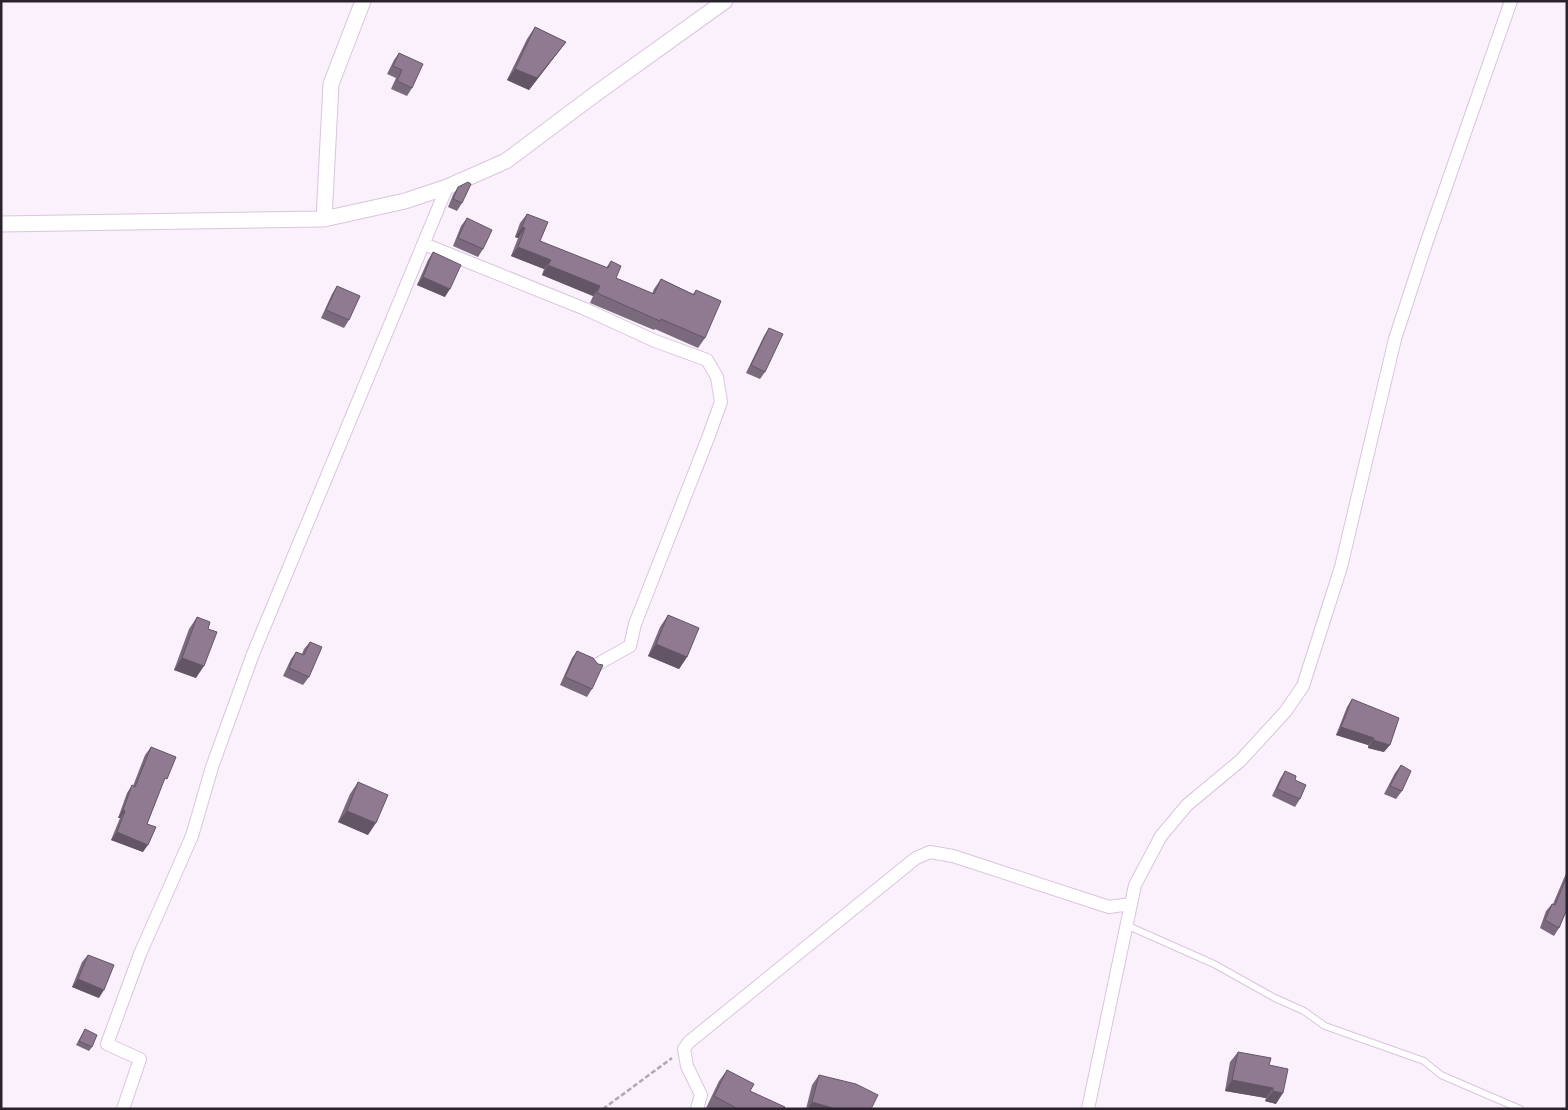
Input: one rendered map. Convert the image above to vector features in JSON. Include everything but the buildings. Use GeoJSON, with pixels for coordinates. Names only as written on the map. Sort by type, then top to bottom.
{"type":"FeatureCollection","features":[{"type":"Feature","properties":{"kind":"street"},"geometry":{"type":"LineString","coordinates":[[324,219],[331,84],[362,1]]}},
{"type":"Feature","properties":{"kind":"street"},"geometry":{"type":"LineString","coordinates":[[1,224],[324,219],[405,202],[447,187],[506,161],[725,1]]}},
{"type":"Feature","properties":{"kind":"street"},"geometry":{"type":"LineString","coordinates":[[1088,1109],[1135,885],[1161,836],[1187,805],[1240,761],[1285,712],[1303,686],[1341,567],[1395,340],[1427,241],[1511,1]]}},
{"type":"Feature","properties":{"kind":"street"},"geometry":{"type":"LineString","coordinates":[[123,1109],[140,1058],[107,1044],[140,954],[192,836],[212,767],[254,654],[447,187]]}},
{"type":"Feature","properties":{"kind":"street"},"geometry":{"type":"LineString","coordinates":[[424,244],[585,309],[655,341],[707,360],[717,377],[721,402],[636,624],[630,646],[596,666]]}},
{"type":"Feature","properties":{"kind":"street"},"geometry":{"type":"LineString","coordinates":[[697,1109],[701,1095],[687,1066],[684,1049],[689,1042],[916,858],[930,852],[953,856],[1109,907],[1131,904]]}},
{"type":"Feature","properties":{"kind":"lane"},"geometry":{"type":"LineString","coordinates":[[1126,925],[1214,964],[1275,998],[1304,1011],[1325,1026],[1424,1061],[1441,1075],[1520,1109]]}},
{"type":"Feature","properties":{"kind":"path"},"geometry":{"type":"LineString","coordinates":[[603,1109],[684,1049]]}}]}
